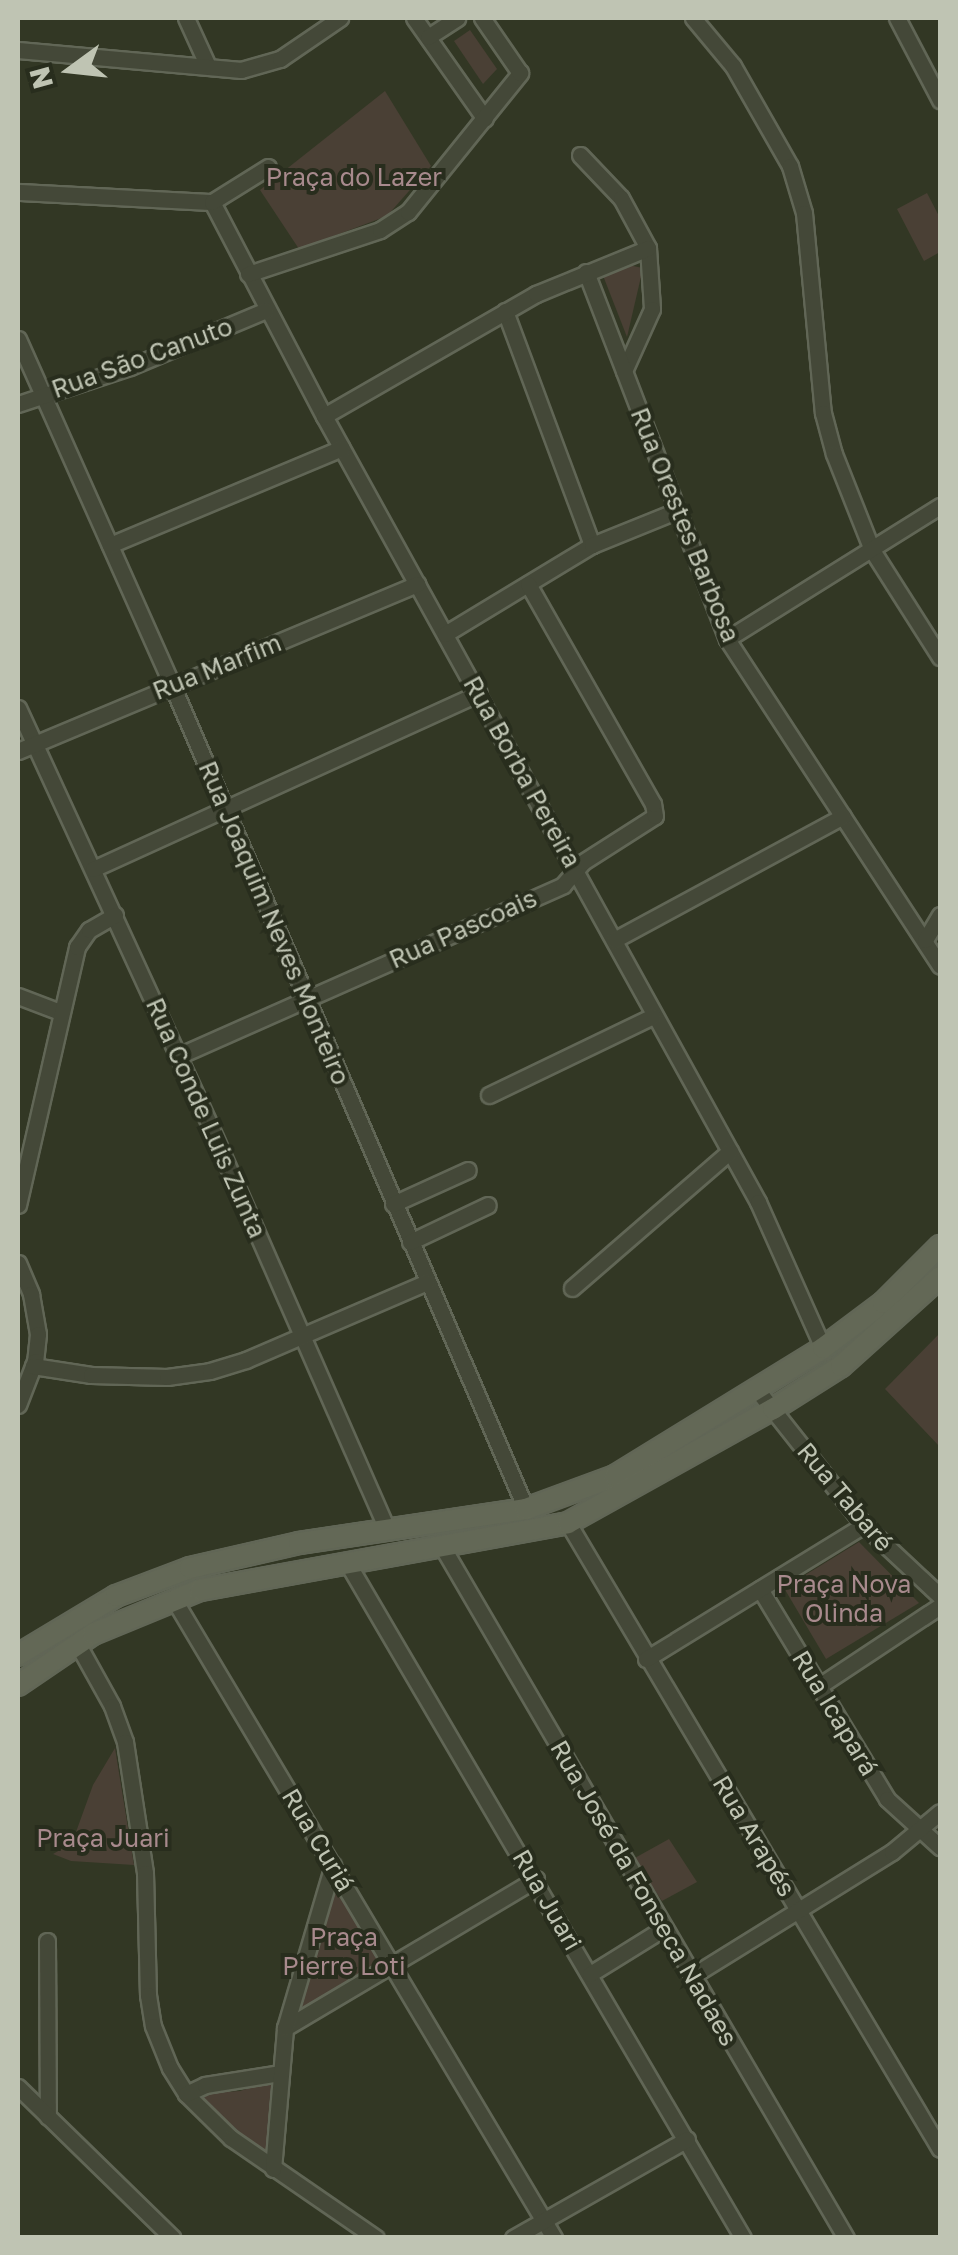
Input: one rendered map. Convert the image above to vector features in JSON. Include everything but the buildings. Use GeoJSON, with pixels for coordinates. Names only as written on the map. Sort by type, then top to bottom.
{"type":"FeatureCollection","features":[{"type":"Feature","properties":{"kind":"main road"},"geometry":{"type":"LineString","coordinates":[[18,1653],[76,1618],[161,1577],[224,1558],[526,1509],[615,1476],[822,1348],[883,1302],[940,1246]]}},
{"type":"Feature","properties":{"kind":"main road"},"geometry":{"type":"LineString","coordinates":[[18,1685],[77,1643],[173,1598],[286,1572],[443,1548],[568,1523],[773,1409],[841,1366],[940,1277]]}},
{"type":"Feature","properties":{"kind":"street"},"geometry":{"type":"LineString","coordinates":[[186,18],[207,64]]}},
{"type":"Feature","properties":{"kind":"street"},"geometry":{"type":"LineString","coordinates":[[18,50],[241,70],[258,67],[303,46],[340,18]]}},
{"type":"Feature","properties":{"kind":"street"},"geometry":{"type":"LineString","coordinates":[[414,18],[485,119]]}},
{"type":"Feature","properties":{"kind":"street"},"geometry":{"type":"LineString","coordinates":[[428,37],[457,18]]}},
{"type":"Feature","properties":{"kind":"street"},"geometry":{"type":"LineString","coordinates":[[248,274],[396,222],[520,73],[482,18]]}},
{"type":"Feature","properties":{"kind":"street"},"geometry":{"type":"LineString","coordinates":[[693,18],[733,66],[790,166],[804,213],[823,413],[834,454],[872,550],[940,657]]}},
{"type":"Feature","properties":{"kind":"street"},"geometry":{"type":"LineString","coordinates":[[897,18],[940,100]]}},
{"type":"Feature","properties":{"kind":"street"},"geometry":{"type":"LineString","coordinates":[[580,155],[621,198],[648,248],[652,310],[624,371]]}},
{"type":"Feature","properties":{"kind":"street"},"geometry":{"type":"LineString","coordinates":[[18,192],[212,202],[268,167]]}},
{"type":"Feature","properties":{"kind":"street","name":"Rua Borba Pereira"},"geometry":{"type":"LineString","coordinates":[[212,202],[266,310],[730,1151],[822,1348]]}},
{"type":"Feature","properties":{"kind":"street"},"geometry":{"type":"LineString","coordinates":[[324,416],[505,311],[586,272],[648,248]]}},
{"type":"Feature","properties":{"kind":"street","name":"Rua Orestes Barbosa"},"geometry":{"type":"LineString","coordinates":[[586,272],[727,639],[940,966]]}},
{"type":"Feature","properties":{"kind":"street","name":"Rua São Canuto"},"geometry":{"type":"LineString","coordinates":[[18,404],[130,367],[266,310]]}},
{"type":"Feature","properties":{"kind":"street"},"geometry":{"type":"LineString","coordinates":[[505,311],[592,545]]}},
{"type":"Feature","properties":{"kind":"street","name":"Rua Joaquim Neves Monteiro"},"geometry":{"type":"LineString","coordinates":[[18,340],[172,685],[526,1509]]}},
{"type":"Feature","properties":{"kind":"street"},"geometry":{"type":"LineString","coordinates":[[110,545],[342,448]]}},
{"type":"Feature","properties":{"kind":"street"},"geometry":{"type":"LineString","coordinates":[[727,639],[940,506]]}},
{"type":"Feature","properties":{"kind":"street"},"geometry":{"type":"LineString","coordinates":[[445,634],[592,545],[676,511]]}},
{"type":"Feature","properties":{"kind":"street","name":"Rua Marfim"},"geometry":{"type":"LineString","coordinates":[[18,751],[418,584]]}},
{"type":"Feature","properties":{"kind":"street","name":"Rua Pascoais"},"geometry":{"type":"LineString","coordinates":[[178,1056],[563,885],[583,862],[651,821],[656,810],[528,584]]}},
{"type":"Feature","properties":{"kind":"street"},"geometry":{"type":"LineString","coordinates":[[92,870],[479,693]]}},
{"type":"Feature","properties":{"kind":"street","name":"Rua Conde Luis Zunta"},"geometry":{"type":"LineString","coordinates":[[18,708],[115,915],[388,1531]]}},
{"type":"Feature","properties":{"kind":"street"},"geometry":{"type":"LineString","coordinates":[[614,940],[843,816]]}},
{"type":"Feature","properties":{"kind":"street"},"geometry":{"type":"LineString","coordinates":[[18,1204],[77,947],[89,930],[115,915]]}},
{"type":"Feature","properties":{"kind":"street"},"geometry":{"type":"LineString","coordinates":[[925,940],[940,915]]}},
{"type":"Feature","properties":{"kind":"street"},"geometry":{"type":"LineString","coordinates":[[18,996],[60,1012]]}},
{"type":"Feature","properties":{"kind":"street"},"geometry":{"type":"LineString","coordinates":[[489,1095],[653,1016]]}},
{"type":"Feature","properties":{"kind":"street"},"geometry":{"type":"LineString","coordinates":[[572,1288],[730,1151]]}},
{"type":"Feature","properties":{"kind":"street"},"geometry":{"type":"LineString","coordinates":[[393,1204],[468,1170]]}},
{"type":"Feature","properties":{"kind":"street"},"geometry":{"type":"LineString","coordinates":[[410,1242],[488,1205]]}},
{"type":"Feature","properties":{"kind":"street"},"geometry":{"type":"LineString","coordinates":[[18,1263],[37,1319],[33,1366],[18,1405]]}},
{"type":"Feature","properties":{"kind":"street"},"geometry":{"type":"LineString","coordinates":[[33,1366],[91,1375],[168,1377],[229,1366],[427,1282]]}},
{"type":"Feature","properties":{"kind":"street","name":"Rua Tabaré"},"geometry":{"type":"LineString","coordinates":[[758,1391],[864,1525],[940,1596]]}},
{"type":"Feature","properties":{"kind":"street","name":"Rua Arapés"},"geometry":{"type":"LineString","coordinates":[[568,1523],[940,2149]]}},
{"type":"Feature","properties":{"kind":"street"},"geometry":{"type":"LineString","coordinates":[[646,1659],[864,1525]]}},
{"type":"Feature","properties":{"kind":"street","name":"Rua José da Fonseca Nadaes"},"geometry":{"type":"LineString","coordinates":[[443,1548],[846,2238]]}},
{"type":"Feature","properties":{"kind":"street","name":"Rua Juari"},"geometry":{"type":"LineString","coordinates":[[348,1564],[744,2238]]}},
{"type":"Feature","properties":{"kind":"street","name":"Rua Icapará"},"geometry":{"type":"LineString","coordinates":[[760,1589],[886,1799],[940,1847]]}},
{"type":"Feature","properties":{"kind":"street","name":"Rua Curiá"},"geometry":{"type":"LineString","coordinates":[[173,1598],[554,2238]]}},
{"type":"Feature","properties":{"kind":"street"},"geometry":{"type":"LineString","coordinates":[[819,1686],[940,1606]]}},
{"type":"Feature","properties":{"kind":"street"},"geometry":{"type":"LineString","coordinates":[[77,1643],[112,1706],[125,1742],[144,1873],[153,2026],[170,2068],[186,2094],[231,2138],[376,2238]]}},
{"type":"Feature","properties":{"kind":"street"},"geometry":{"type":"LineString","coordinates":[[692,1976],[892,1852],[940,1812]]}},
{"type":"Feature","properties":{"kind":"street"},"geometry":{"type":"LineString","coordinates":[[273,2169],[285,2028],[333,1865]]}},
{"type":"Feature","properties":{"kind":"street"},"geometry":{"type":"LineString","coordinates":[[285,2028],[536,1879]]}},
{"type":"Feature","properties":{"kind":"street"},"geometry":{"type":"LineString","coordinates":[[590,1974],[664,1928]]}},
{"type":"Feature","properties":{"kind":"street"},"geometry":{"type":"LineString","coordinates":[[46,1941],[48,2116]]}},
{"type":"Feature","properties":{"kind":"street"},"geometry":{"type":"LineString","coordinates":[[186,2094],[205,2084],[282,2073]]}},
{"type":"Feature","properties":{"kind":"street"},"geometry":{"type":"LineString","coordinates":[[18,2087],[173,2238]]}},
{"type":"Feature","properties":{"kind":"street"},"geometry":{"type":"LineString","coordinates":[[514,2238],[687,2140]]}},
{"type":"Feature","properties":{"kind":"green space"},"geometry":{"type":"Polygon","coordinates":[[[470,30],[497,69],[483,84],[454,41],[470,30]]]}},
{"type":"Feature","properties":{"kind":"green space","name":"Praça do Lazer"},"geometry":{"type":"Polygon","coordinates":[[[385,91],[431,166],[387,216],[299,249],[260,190],[385,91]]]}},
{"type":"Feature","properties":{"kind":"green space"},"geometry":{"type":"Polygon","coordinates":[[[927,193],[940,218],[940,252],[924,261],[897,209],[927,193]]]}},
{"type":"Feature","properties":{"kind":"green space"},"geometry":{"type":"Polygon","coordinates":[[[623,264],[643,268],[627,337],[602,273],[623,264]]]}},
{"type":"Feature","properties":{"kind":"green space"},"geometry":{"type":"Polygon","coordinates":[[[940,1333],[940,1447],[885,1389],[940,1333]]]}},
{"type":"Feature","properties":{"kind":"green space","name":"Praça Nova Olinda"},"geometry":{"type":"Polygon","coordinates":[[[859,1542],[919,1603],[826,1659],[784,1588],[859,1542]]]}},
{"type":"Feature","properties":{"kind":"green space","name":"Praça Juari"},"geometry":{"type":"Polygon","coordinates":[[[115,1748],[134,1865],[71,1861],[53,1854],[72,1843],[93,1785],[115,1748]]]}},
{"type":"Feature","properties":{"kind":"green space"},"geometry":{"type":"Polygon","coordinates":[[[669,1839],[697,1882],[662,1901],[633,1859],[669,1839]]]}},
{"type":"Feature","properties":{"kind":"green space","name":"Praça Pierre Loti"},"geometry":{"type":"Polygon","coordinates":[[[334,1879],[385,1963],[293,2015],[311,1966],[334,1879]]]}},
{"type":"Feature","properties":{"kind":"green space"},"geometry":{"type":"Polygon","coordinates":[[[276,2079],[269,2158],[196,2094],[240,2091],[276,2079]]]}}]}
